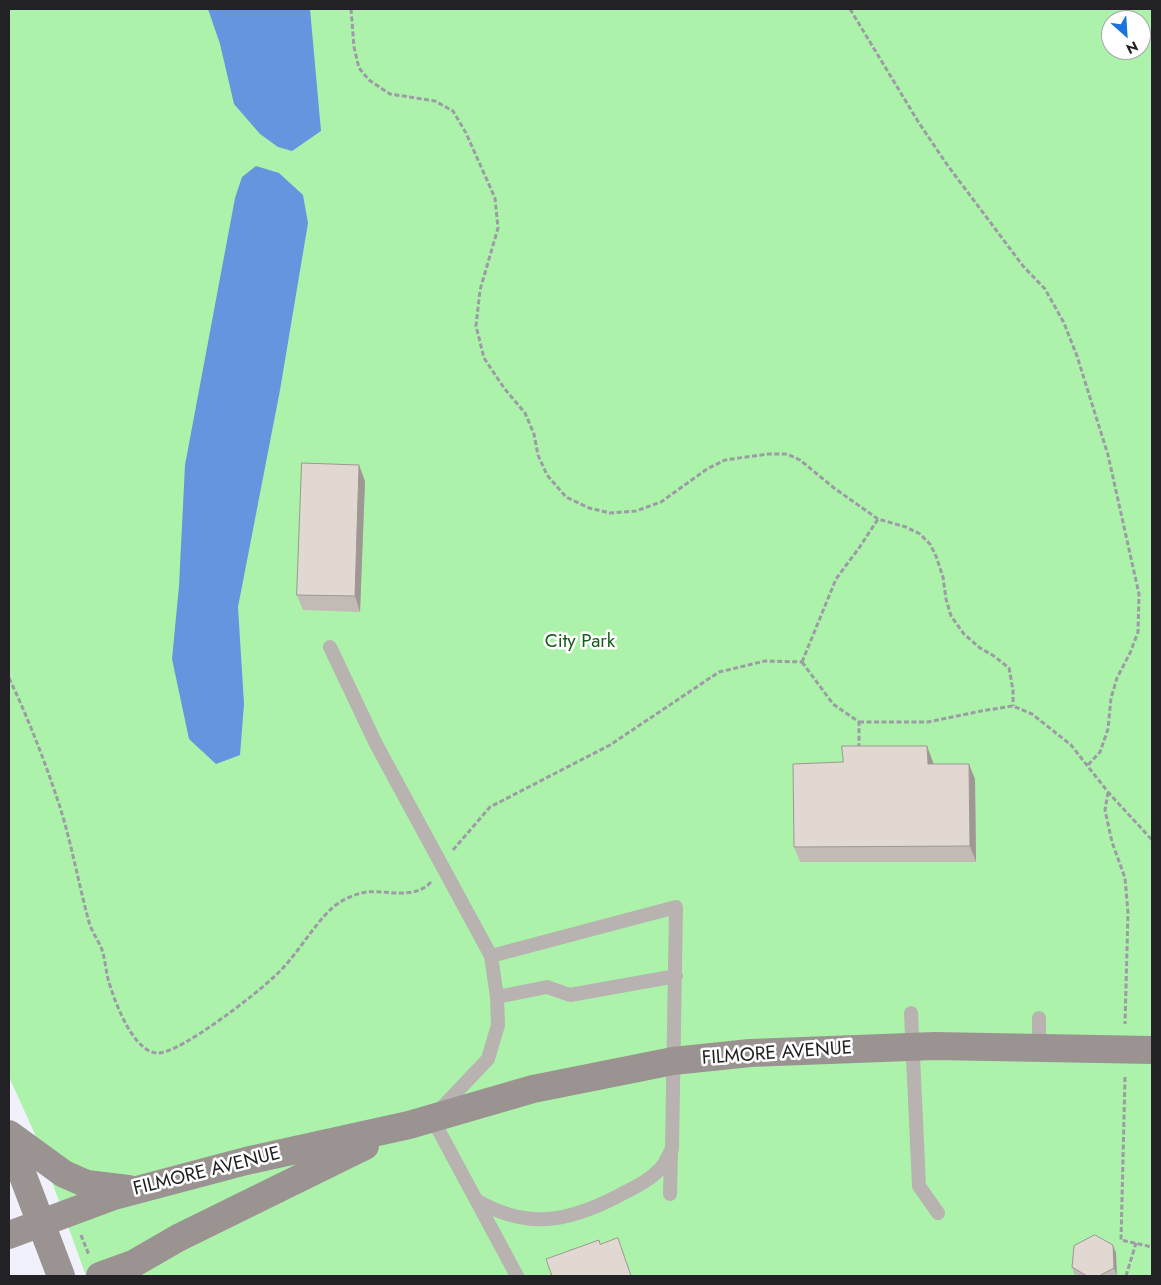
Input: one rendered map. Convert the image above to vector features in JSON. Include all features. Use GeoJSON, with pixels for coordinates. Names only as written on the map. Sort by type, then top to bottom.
{"type":"FeatureCollection","features":[{"type":"Feature","properties":{"kind":"street","name":"FILMORE AVENUE"},"geometry":{"type":"LineString","coordinates":[[9,1235],[134,1190],[246,1161],[420,1121],[533,1089],[673,1061],[750,1053],[911,1048],[1039,1047],[1152,1050]]}},
{"type":"Feature","properties":{"kind":"street","name":"FILMORE AVENUE"},"geometry":{"type":"LineString","coordinates":[[95,1267],[133,1264],[170,1243],[317,1169],[420,1121]]}},
{"type":"Feature","properties":{"kind":"street"},"geometry":{"type":"LineString","coordinates":[[9,1134],[72,1178],[87,1184],[134,1190]]}},
{"type":"Feature","properties":{"kind":"street"},"geometry":{"type":"LineString","coordinates":[[9,1139],[61,1276]]}},
{"type":"Feature","properties":{"kind":"street"},"geometry":{"type":"LineString","coordinates":[[141,1276],[170,1243]]}},
{"type":"Feature","properties":{"kind":"lane"},"geometry":{"type":"LineString","coordinates":[[330,647],[376,744],[491,956],[497,998],[498,1025],[488,1059],[420,1121],[476,1200],[517,1276]]}},
{"type":"Feature","properties":{"kind":"lane"},"geometry":{"type":"LineString","coordinates":[[491,956],[676,907],[670,1194]]}},
{"type":"Feature","properties":{"kind":"lane"},"geometry":{"type":"LineString","coordinates":[[497,998],[547,987],[570,995],[676,976]]}},
{"type":"Feature","properties":{"kind":"lane"},"geometry":{"type":"LineString","coordinates":[[911,1013],[918,1186],[938,1213]]}},
{"type":"Feature","properties":{"kind":"lane"},"geometry":{"type":"LineString","coordinates":[[1039,1018],[1039,1047]]}},
{"type":"Feature","properties":{"kind":"lane"},"geometry":{"type":"LineString","coordinates":[[476,1200],[490,1208],[527,1219],[572,1216],[600,1206],[647,1180],[661,1168],[672,1149]]}},
{"type":"Feature","properties":{"kind":"path"},"geometry":{"type":"LineString","coordinates":[[351,9],[354,47],[359,68],[369,80],[390,94],[435,101],[453,111],[466,133],[488,182],[495,198],[498,228],[480,290],[476,326],[484,358],[504,388],[525,413],[534,434],[538,455],[547,475],[566,497],[589,508],[610,513],[636,511],[661,502],[707,470],[725,460],[768,454],[787,454],[800,460],[834,488],[878,519],[906,527],[920,534],[930,544],[943,577],[951,616],[964,634],[980,648],[1009,668],[1014,690],[1013,706]]}},
{"type":"Feature","properties":{"kind":"path"},"geometry":{"type":"LineString","coordinates":[[850,9],[919,124],[948,166],[1023,266],[1044,289],[1064,323],[1077,356],[1108,455],[1140,594],[1138,632],[1117,678],[1111,698],[1108,729],[1100,752],[1088,766]]}},
{"type":"Feature","properties":{"kind":"path"},"geometry":{"type":"LineString","coordinates":[[802,662],[836,579],[878,519]]}},
{"type":"Feature","properties":{"kind":"path"},"geometry":{"type":"LineString","coordinates":[[9,678],[22,706],[58,802],[90,925],[103,952],[109,981],[128,1028],[136,1040],[145,1050],[158,1053],[171,1050],[192,1039],[277,975],[330,910],[345,898],[366,892],[419,892],[430,883],[441,863],[490,807],[610,745],[719,672],[765,661],[802,662]]}},
{"type":"Feature","properties":{"kind":"path"},"geometry":{"type":"LineString","coordinates":[[802,662],[833,704],[859,722],[928,722],[1013,706],[1032,714],[1071,746],[1108,792],[1152,840]]}},
{"type":"Feature","properties":{"kind":"path"},"geometry":{"type":"LineString","coordinates":[[859,722],[859,751]]}},
{"type":"Feature","properties":{"kind":"path"},"geometry":{"type":"LineString","coordinates":[[1108,792],[1105,810],[1112,842],[1125,878],[1128,913],[1125,1024]]}},
{"type":"Feature","properties":{"kind":"path"},"geometry":{"type":"LineString","coordinates":[[1125,1077],[1121,1240],[1152,1247]]}},
{"type":"Feature","properties":{"kind":"path"},"geometry":{"type":"LineString","coordinates":[[80,1232],[95,1267]]}},
{"type":"Feature","properties":{"kind":"path"},"geometry":{"type":"LineString","coordinates":[[1126,1276],[1136,1243]]}},
{"type":"Feature","properties":{"kind":"green space","name":"City Park"},"geometry":{"type":"Polygon","coordinates":[[[9,9],[1152,9],[1152,1276],[86,1276],[34,1132],[9,1077],[9,9]]]}},
{"type":"Feature","properties":{"kind":"water"},"geometry":{"type":"Polygon","coordinates":[[[208,9],[310,9],[321,131],[292,151],[278,147],[260,134],[234,104],[220,44],[208,9]]]}},
{"type":"Feature","properties":{"kind":"water"},"geometry":{"type":"Polygon","coordinates":[[[256,166],[279,173],[303,195],[308,223],[280,390],[238,607],[244,704],[240,755],[216,764],[189,739],[172,659],[179,586],[185,465],[235,198],[242,177],[256,166]]]}},
{"type":"Feature","properties":{"kind":"building"},"geometry":{"type":"Polygon","coordinates":[[[302,463],[359,465],[355,596],[297,595],[302,463]]]}},
{"type":"Feature","properties":{"kind":"building"},"geometry":{"type":"Polygon","coordinates":[[[842,746],[927,746],[928,764],[969,764],[970,846],[794,847],[793,764],[843,762],[842,746]]]}},
{"type":"Feature","properties":{"kind":"building"},"geometry":{"type":"Polygon","coordinates":[[[1095,1235],[1113,1245],[1114,1268],[1099,1276],[1087,1276],[1072,1267],[1074,1246],[1095,1235]]]}},
{"type":"Feature","properties":{"kind":"building"},"geometry":{"type":"Polygon","coordinates":[[[618,1238],[631,1276],[552,1276],[546,1259],[599,1240],[600,1244],[618,1238]]]}}]}
